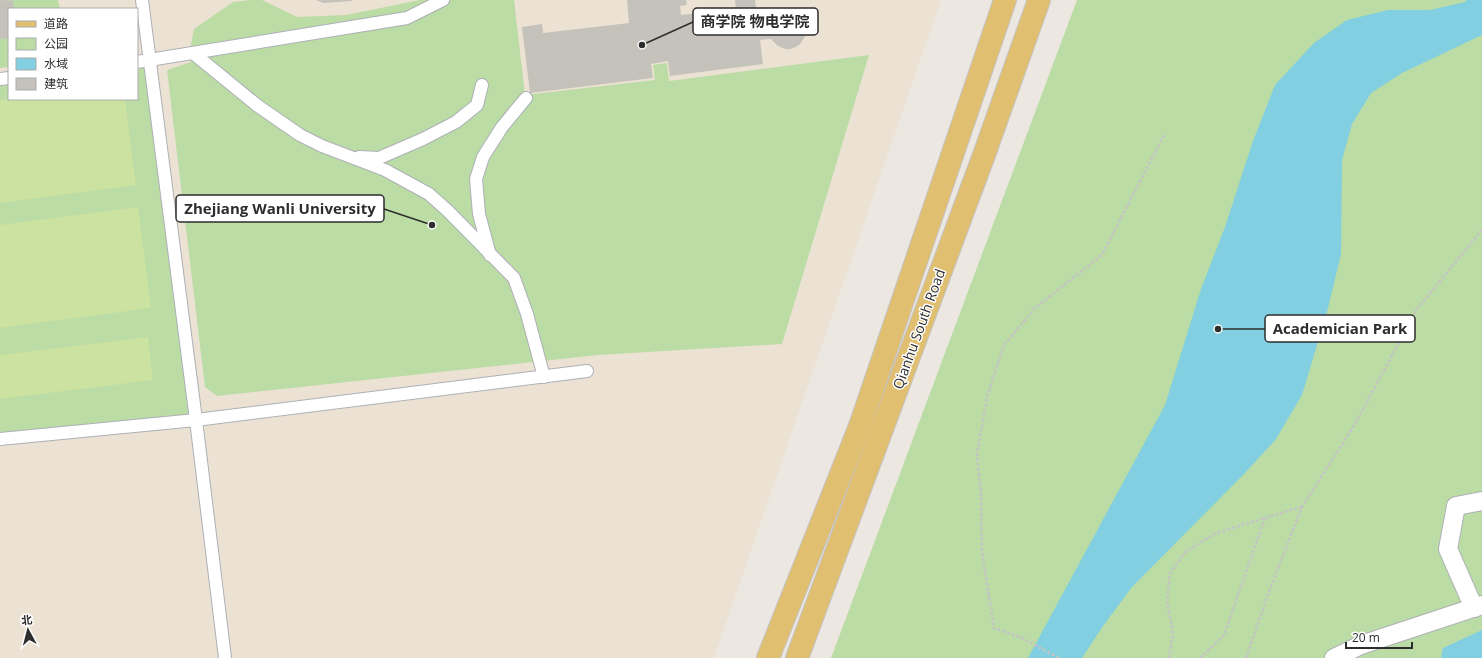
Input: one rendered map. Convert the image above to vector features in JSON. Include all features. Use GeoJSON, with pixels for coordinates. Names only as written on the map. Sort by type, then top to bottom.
{"type":"FeatureCollection","features":[{"type":"Feature","properties":{"kind":"main road","name":"Qianhu South Road"},"geometry":{"type":"LineString","coordinates":[[768,658],[860,426],[1005,0]]}},
{"type":"Feature","properties":{"kind":"main road","name":"Qianhu South Road"},"geometry":{"type":"LineString","coordinates":[[797,658],[984,155],[1039,0]]}},
{"type":"Feature","properties":{"kind":"street"},"geometry":{"type":"LineString","coordinates":[[1334,658],[1361,644],[1478,606],[1448,549],[1456,506],[1482,502]]}},
{"type":"Feature","properties":{"kind":"lane"},"geometry":{"type":"LineString","coordinates":[[142,0],[225,658]]}},
{"type":"Feature","properties":{"kind":"lane"},"geometry":{"type":"LineString","coordinates":[[138,62],[407,18],[443,0]]}},
{"type":"Feature","properties":{"kind":"lane"},"geometry":{"type":"LineString","coordinates":[[193,53],[275,118],[300,135],[316,144],[385,170],[429,194],[448,211],[514,278],[527,314],[544,377]]}},
{"type":"Feature","properties":{"kind":"lane"},"geometry":{"type":"LineString","coordinates":[[348,156],[379,158],[423,139],[456,122],[477,105],[482,85]]}},
{"type":"Feature","properties":{"kind":"lane"},"geometry":{"type":"LineString","coordinates":[[491,256],[479,214],[476,179],[483,157],[502,127],[526,98]]}},
{"type":"Feature","properties":{"kind":"lane"},"geometry":{"type":"LineString","coordinates":[[0,439],[196,420],[587,371]]}},
{"type":"Feature","properties":{"kind":"path"},"geometry":{"type":"LineString","coordinates":[[1059,658],[1022,638],[994,628],[982,553],[981,494],[977,456],[987,397],[1004,345],[1036,308],[1102,255],[1165,134]]}},
{"type":"Feature","properties":{"kind":"path"},"geometry":{"type":"LineString","coordinates":[[1246,658],[1270,589],[1302,506],[1355,424],[1417,309],[1482,230]]}},
{"type":"Feature","properties":{"kind":"path"},"geometry":{"type":"LineString","coordinates":[[1169,658],[1173,634],[1167,602],[1170,573],[1185,552],[1216,533],[1302,506]]}},
{"type":"Feature","properties":{"kind":"path"},"geometry":{"type":"LineString","coordinates":[[1200,658],[1224,635],[1265,518]]}},
{"type":"Feature","properties":{"kind":"shaded area"},"geometry":{"type":"Polygon","coordinates":[[[0,0],[941,0],[714,658],[0,658],[0,0]]]}},
{"type":"Feature","properties":{"kind":"green space"},"geometry":{"type":"Polygon","coordinates":[[[0,0],[58,0],[60,8],[8,8],[8,67],[0,68],[0,0]]]}},
{"type":"Feature","properties":{"kind":"green space"},"geometry":{"type":"Polygon","coordinates":[[[262,0],[297,17],[346,15],[420,0],[514,0],[525,95],[655,80],[653,65],[667,63],[669,81],[869,55],[782,344],[598,355],[217,396],[205,387],[167,70],[191,62],[191,45],[194,29],[233,2],[262,0]]]}},
{"type":"Feature","properties":{"kind":"green space"},"geometry":{"type":"Polygon","coordinates":[[[1077,0],[1482,0],[1482,658],[831,658],[1077,0]]]}},
{"type":"Feature","properties":{"kind":"green space"},"geometry":{"type":"Polygon","coordinates":[[[150,60],[196,420],[0,439],[0,79],[8,78],[8,100],[138,100],[138,62],[150,60]]]}},
{"type":"Feature","properties":{"kind":"green space"},"geometry":{"type":"Polygon","coordinates":[[[0,100],[125,100],[136,185],[0,203],[0,100]]]}},
{"type":"Feature","properties":{"kind":"green space"},"geometry":{"type":"Polygon","coordinates":[[[138,207],[151,308],[0,328],[0,225],[138,207]]]}},
{"type":"Feature","properties":{"kind":"green space"},"geometry":{"type":"Polygon","coordinates":[[[148,337],[153,380],[0,399],[0,355],[148,337]]]}},
{"type":"Feature","properties":{"kind":"water"},"geometry":{"type":"Polygon","coordinates":[[[1467,0],[1482,0],[1482,35],[1402,73],[1371,93],[1352,124],[1342,160],[1341,254],[1327,312],[1302,395],[1276,439],[1244,474],[1132,587],[1103,626],[1082,658],[1028,658],[1165,405],[1201,289],[1225,227],[1253,141],[1275,85],[1314,43],[1347,20],[1388,10],[1430,10],[1465,2],[1467,0]]]}},
{"type":"Feature","properties":{"kind":"water"},"geometry":{"type":"Polygon","coordinates":[[[1482,630],[1482,658],[1441,658],[1443,648],[1482,630]]]}},
{"type":"Feature","properties":{"kind":"building"},"geometry":{"type":"Polygon","coordinates":[[[0,0],[16,1],[13,1],[14,8],[8,8],[8,38],[0,39],[0,0]]]}},
{"type":"Feature","properties":{"kind":"building"},"geometry":{"type":"Polygon","coordinates":[[[316,0],[352,0],[352,1],[323,3],[316,0]]]}},
{"type":"Feature","properties":{"kind":"building"},"geometry":{"type":"Polygon","coordinates":[[[627,0],[686,0],[687,5],[680,6],[681,15],[736,9],[735,0],[755,0],[759,29],[770,28],[772,21],[780,15],[792,14],[798,16],[803,21],[806,27],[806,35],[800,44],[790,49],[785,49],[778,46],[771,39],[760,40],[763,64],[670,76],[668,61],[651,64],[653,78],[530,93],[522,27],[542,24],[543,33],[629,23],[627,0]]]}},
{"type":"Feature","properties":{"kind":"place","name":"商学院 物电学院"},"geometry":{"type":"Point","coordinates":[642,45]}},
{"type":"Feature","properties":{"kind":"place","name":"Zhejiang Wanli University"},"geometry":{"type":"Point","coordinates":[432,225]}},
{"type":"Feature","properties":{"kind":"place","name":"Academician Park"},"geometry":{"type":"Point","coordinates":[1218,329]}}]}
